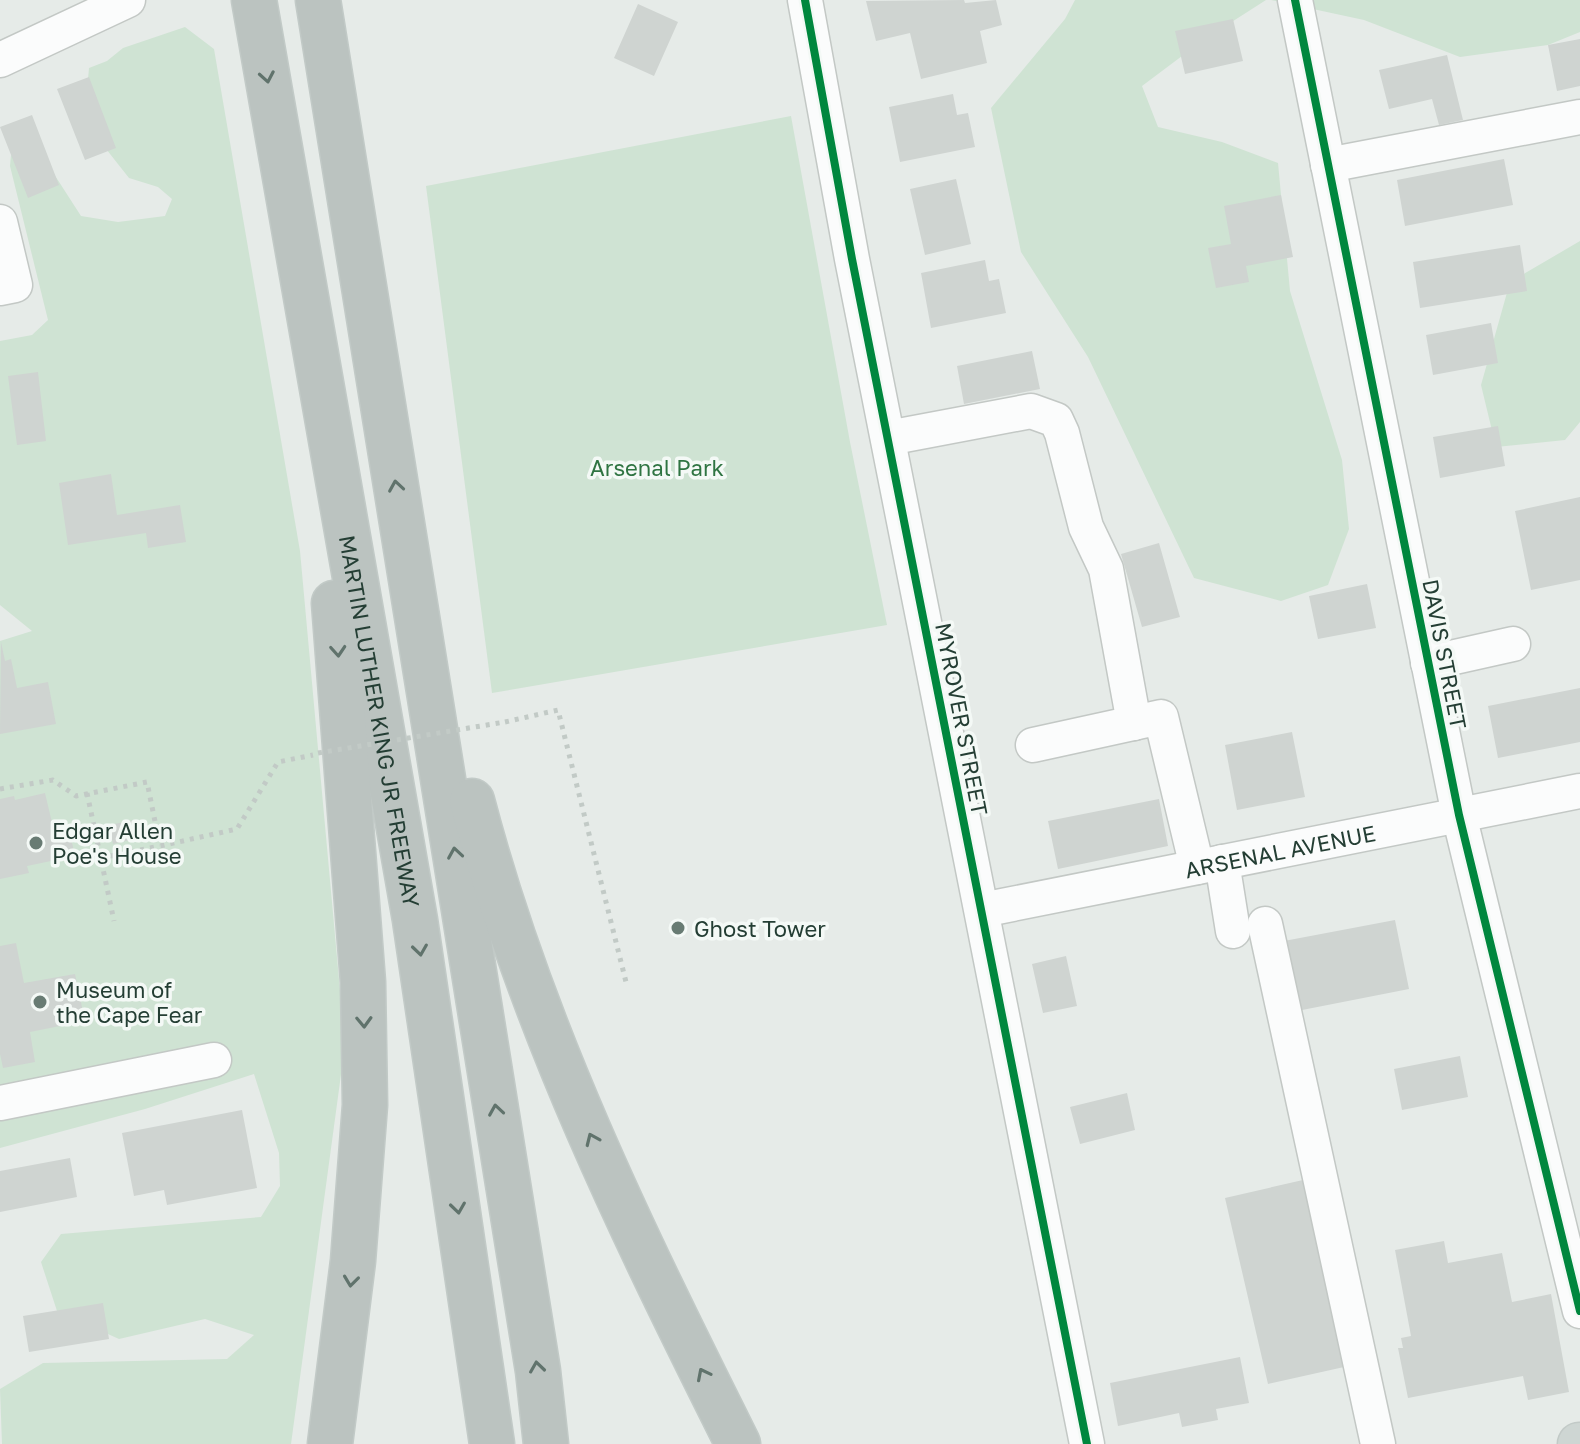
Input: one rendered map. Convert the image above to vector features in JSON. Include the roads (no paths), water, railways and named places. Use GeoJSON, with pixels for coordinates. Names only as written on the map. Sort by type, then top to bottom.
{"type":"FeatureCollection","features":[{"type":"Feature","properties":{"kind":"highway","name":"MARTIN LUTHER KING JR FREEWAY"},"geometry":{"type":"LineString","coordinates":[[254,0],[415,920],[492,1444]]}},
{"type":"Feature","properties":{"kind":"highway"},"geometry":{"type":"LineString","coordinates":[[318,0],[538,1371],[546,1444]]}},
{"type":"Feature","properties":{"kind":"highway"},"geometry":{"type":"LineString","coordinates":[[314,350],[365,1041],[365,1105],[353,1261],[330,1444]]}},
{"type":"Feature","properties":{"kind":"highway"},"geometry":{"type":"LineString","coordinates":[[406,546],[487,858],[531,993],[635,1239],[738,1444]]}},
{"type":"Feature","properties":{"kind":"street"},"geometry":{"type":"LineString","coordinates":[[0,60],[128,0]]}},
{"type":"Feature","properties":{"kind":"street","name":"MYROVER STREET"},"geometry":{"type":"LineString","coordinates":[[805,0],[888,438],[1087,1444]]}},
{"type":"Feature","properties":{"kind":"street","name":"DAVIS STREET"},"geometry":{"type":"LineString","coordinates":[[1295,0],[1459,815],[1580,1311]]}},
{"type":"Feature","properties":{"kind":"street"},"geometry":{"type":"LineString","coordinates":[[1328,165],[1580,117]]}},
{"type":"Feature","properties":{"kind":"street"},"geometry":{"type":"LineString","coordinates":[[0,222],[15,285],[0,288]]}},
{"type":"Feature","properties":{"kind":"street"},"geometry":{"type":"LineString","coordinates":[[888,438],[1031,411],[1056,420],[1086,527],[1106,569],[1134,723]]}},
{"type":"Feature","properties":{"kind":"street"},"geometry":{"type":"LineString","coordinates":[[1428,663],[1513,644]]}},
{"type":"Feature","properties":{"kind":"street"},"geometry":{"type":"LineString","coordinates":[[1033,745],[1161,717],[1209,865],[1249,927],[1378,1444]]}},
{"type":"Feature","properties":{"kind":"street","name":"ARSENAL AVENUE"},"geometry":{"type":"LineString","coordinates":[[982,910],[1580,791]]}},
{"type":"Feature","properties":{"kind":"street"},"geometry":{"type":"LineString","coordinates":[[0,1103],[214,1060]]}},
{"type":"Feature","properties":{"kind":"place","name":"Edgar Allen Poe's House"},"geometry":{"type":"Point","coordinates":[36,843]}},
{"type":"Feature","properties":{"kind":"place","name":"Ghost Tower"},"geometry":{"type":"Point","coordinates":[678,928]}},
{"type":"Feature","properties":{"kind":"place","name":"Museum of the Cape Fear"},"geometry":{"type":"Point","coordinates":[40,1002]}},
{"type":"Feature","properties":{"kind":"park label","name":"Arsenal Park"},"geometry":{"type":"Point","coordinates":[657,467]}}]}
